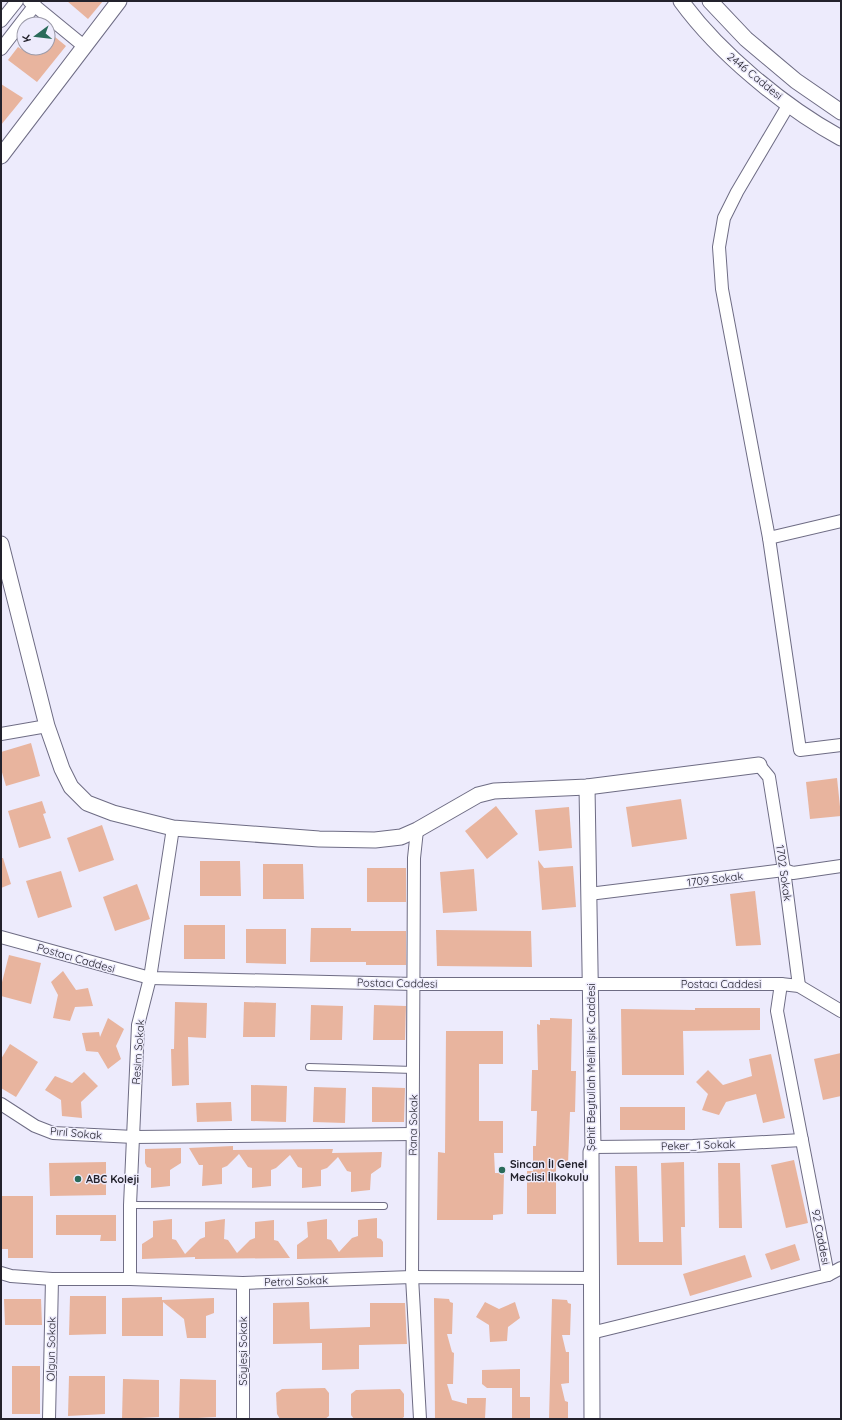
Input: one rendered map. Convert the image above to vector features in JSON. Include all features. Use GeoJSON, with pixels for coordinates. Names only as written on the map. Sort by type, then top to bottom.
{"type":"FeatureCollection","features":[{"type":"Feature","properties":{"kind":"street"},"geometry":{"type":"LineString","coordinates":[[1,21],[17,1]]}},
{"type":"Feature","properties":{"kind":"street"},"geometry":{"type":"LineString","coordinates":[[3,150],[85,47],[119,1]]}},
{"type":"Feature","properties":{"kind":"street","name":"2446 Caddesi"},"geometry":{"type":"LineString","coordinates":[[681,1],[726,53],[789,104],[841,138]]}},
{"type":"Feature","properties":{"kind":"street","name":"2446 Caddesi"},"geometry":{"type":"LineString","coordinates":[[710,1],[752,44],[796,81],[841,112]]}},
{"type":"Feature","properties":{"kind":"street"},"geometry":{"type":"LineString","coordinates":[[1,49],[32,3],[85,47]]}},
{"type":"Feature","properties":{"kind":"street"},"geometry":{"type":"LineString","coordinates":[[789,104],[737,192],[724,218],[720,247],[722,289],[769,538],[800,750],[841,745]]}},
{"type":"Feature","properties":{"kind":"street"},"geometry":{"type":"LineString","coordinates":[[769,538],[841,521]]}},
{"type":"Feature","properties":{"kind":"street"},"geometry":{"type":"LineString","coordinates":[[1,544],[47,726],[65,775],[71,787],[87,803],[113,813],[173,828],[319,839],[375,840],[401,837],[417,830],[478,795],[494,791],[587,787],[759,765]]}},
{"type":"Feature","properties":{"kind":"street"},"geometry":{"type":"LineString","coordinates":[[1,734],[47,726]]}},
{"type":"Feature","properties":{"kind":"street","name":"1702 Sokak"},"geometry":{"type":"LineString","coordinates":[[759,765],[768,777],[784,870],[799,986]]}},
{"type":"Feature","properties":{"kind":"street","name":"Şehit Beytullah Melih Işık Caddesi"},"geometry":{"type":"LineString","coordinates":[[587,787],[593,1147],[591,1152],[592,1419]]}},
{"type":"Feature","properties":{"kind":"street","name":"Resim Sokak"},"geometry":{"type":"LineString","coordinates":[[130,1279],[130,1205],[138,1025],[150,978],[173,828]]}},
{"type":"Feature","properties":{"kind":"street","name":"Rana Sokak"},"geometry":{"type":"LineString","coordinates":[[417,830],[414,858],[415,984],[412,1277],[420,1419]]}},
{"type":"Feature","properties":{"kind":"street","name":"1709 Sokak"},"geometry":{"type":"LineString","coordinates":[[589,894],[784,870],[793,873],[841,866]]}},
{"type":"Feature","properties":{"kind":"street","name":"Postacı Caddesi"},"geometry":{"type":"LineString","coordinates":[[1,937],[150,978],[415,984],[781,984],[799,986]]}},
{"type":"Feature","properties":{"kind":"street","name":"92 Caddesi"},"geometry":{"type":"LineString","coordinates":[[591,1333],[828,1274],[777,1011],[781,984]]}},
{"type":"Feature","properties":{"kind":"street"},"geometry":{"type":"LineString","coordinates":[[799,986],[841,1011]]}},
{"type":"Feature","properties":{"kind":"street","name":"Pırıl Sokak"},"geometry":{"type":"LineString","coordinates":[[1,1104],[35,1126],[53,1133],[134,1137],[413,1134]]}},
{"type":"Feature","properties":{"kind":"street","name":"Peker_1 Sokak"},"geometry":{"type":"LineString","coordinates":[[593,1147],[692,1146],[802,1140]]}},
{"type":"Feature","properties":{"kind":"street"},"geometry":{"type":"LineString","coordinates":[[828,1274],[841,1268]]}},
{"type":"Feature","properties":{"kind":"street","name":"Petrol Sokak"},"geometry":{"type":"LineString","coordinates":[[1,1273],[11,1276],[52,1279],[130,1279],[243,1283],[412,1277],[591,1278]]}},
{"type":"Feature","properties":{"kind":"street","name":"Olgun Sokak"},"geometry":{"type":"LineString","coordinates":[[49,1419],[52,1279]]}},
{"type":"Feature","properties":{"kind":"street","name":"Söyleşi Sokak"},"geometry":{"type":"LineString","coordinates":[[243,1283],[243,1419]]}},
{"type":"Feature","properties":{"kind":"lane"},"geometry":{"type":"LineString","coordinates":[[309,1067],[414,1070]]}},
{"type":"Feature","properties":{"kind":"lane"},"geometry":{"type":"LineString","coordinates":[[130,1205],[384,1206]]}},
{"type":"Feature","properties":{"kind":"building"},"geometry":{"type":"Polygon","coordinates":[[[67,1],[103,1],[88,19],[67,1]]]}},
{"type":"Feature","properties":{"kind":"building"},"geometry":{"type":"Polygon","coordinates":[[[56,38],[66,46],[37,82],[8,60],[16,50],[16,56],[56,56],[56,38]]]}},
{"type":"Feature","properties":{"kind":"building"},"geometry":{"type":"Polygon","coordinates":[[[1,84],[23,98],[1,125],[1,84]]]}},
{"type":"Feature","properties":{"kind":"building"},"geometry":{"type":"Polygon","coordinates":[[[31,743],[40,776],[6,786],[1,769],[1,752],[31,743]]]}},
{"type":"Feature","properties":{"kind":"building"},"geometry":{"type":"Polygon","coordinates":[[[837,778],[841,816],[810,819],[806,782],[837,778]]]}},
{"type":"Feature","properties":{"kind":"building"},"geometry":{"type":"Polygon","coordinates":[[[681,799],[687,839],[632,847],[626,807],[681,799]]]}},
{"type":"Feature","properties":{"kind":"building"},"geometry":{"type":"Polygon","coordinates":[[[42,801],[46,813],[43,814],[51,838],[19,848],[8,811],[42,801]]]}},
{"type":"Feature","properties":{"kind":"building"},"geometry":{"type":"Polygon","coordinates":[[[496,806],[518,834],[487,859],[465,831],[496,806]]]}},
{"type":"Feature","properties":{"kind":"building"},"geometry":{"type":"Polygon","coordinates":[[[569,807],[572,848],[539,851],[535,810],[569,807]]]}},
{"type":"Feature","properties":{"kind":"building"},"geometry":{"type":"Polygon","coordinates":[[[102,825],[114,860],[79,872],[67,838],[102,825]]]}},
{"type":"Feature","properties":{"kind":"building"},"geometry":{"type":"Polygon","coordinates":[[[1,858],[3,858],[11,884],[1,888],[1,858]]]}},
{"type":"Feature","properties":{"kind":"building"},"geometry":{"type":"Polygon","coordinates":[[[538,860],[544,868],[573,866],[576,907],[542,910],[538,860]]]}},
{"type":"Feature","properties":{"kind":"building"},"geometry":{"type":"Polygon","coordinates":[[[200,861],[240,861],[241,896],[200,896],[200,861]]]}},
{"type":"Feature","properties":{"kind":"building"},"geometry":{"type":"Polygon","coordinates":[[[263,864],[303,864],[304,899],[263,899],[263,864]]]}},
{"type":"Feature","properties":{"kind":"building"},"geometry":{"type":"Polygon","coordinates":[[[367,868],[406,868],[406,902],[367,902],[367,868]]]}},
{"type":"Feature","properties":{"kind":"building"},"geometry":{"type":"Polygon","coordinates":[[[474,869],[477,911],[443,913],[440,872],[474,869]]]}},
{"type":"Feature","properties":{"kind":"building"},"geometry":{"type":"Polygon","coordinates":[[[61,871],[72,907],[38,918],[26,881],[61,871]]]}},
{"type":"Feature","properties":{"kind":"building"},"geometry":{"type":"Polygon","coordinates":[[[137,884],[150,919],[115,931],[103,897],[137,884]]]}},
{"type":"Feature","properties":{"kind":"building"},"geometry":{"type":"Polygon","coordinates":[[[755,891],[761,945],[736,946],[730,894],[755,891]]]}},
{"type":"Feature","properties":{"kind":"building"},"geometry":{"type":"Polygon","coordinates":[[[184,925],[225,925],[225,959],[184,959],[184,925]]]}},
{"type":"Feature","properties":{"kind":"building"},"geometry":{"type":"Polygon","coordinates":[[[311,928],[351,928],[351,931],[406,931],[406,965],[366,965],[366,962],[310,962],[311,928]]]}},
{"type":"Feature","properties":{"kind":"building"},"geometry":{"type":"Polygon","coordinates":[[[246,929],[286,929],[286,964],[246,963],[246,929]]]}},
{"type":"Feature","properties":{"kind":"building"},"geometry":{"type":"Polygon","coordinates":[[[436,930],[531,931],[532,967],[437,966],[436,930]]]}},
{"type":"Feature","properties":{"kind":"building"},"geometry":{"type":"Polygon","coordinates":[[[9,955],[41,963],[31,1004],[1,996],[1,986],[9,955]]]}},
{"type":"Feature","properties":{"kind":"building"},"geometry":{"type":"Polygon","coordinates":[[[63,971],[76,990],[88,988],[93,1006],[75,1007],[70,1021],[53,1018],[58,995],[51,982],[63,971]]]}},
{"type":"Feature","properties":{"kind":"building"},"geometry":{"type":"Polygon","coordinates":[[[175,1002],[207,1003],[206,1038],[188,1037],[189,1085],[172,1086],[171,1049],[174,1049],[175,1002]]]}},
{"type":"Feature","properties":{"kind":"building"},"geometry":{"type":"Polygon","coordinates":[[[244,1002],[276,1003],[275,1037],[243,1037],[244,1002]]]}},
{"type":"Feature","properties":{"kind":"building"},"geometry":{"type":"Polygon","coordinates":[[[311,1005],[343,1006],[342,1040],[310,1040],[311,1005]]]}},
{"type":"Feature","properties":{"kind":"building"},"geometry":{"type":"Polygon","coordinates":[[[374,1005],[406,1006],[405,1040],[373,1040],[374,1005]]]}},
{"type":"Feature","properties":{"kind":"building"},"geometry":{"type":"Polygon","coordinates":[[[695,1008],[760,1008],[760,1030],[683,1031],[684,1075],[622,1075],[621,1009],[695,1010],[695,1008]]]}},
{"type":"Feature","properties":{"kind":"building"},"geometry":{"type":"Polygon","coordinates":[[[108,1018],[124,1029],[116,1046],[121,1059],[108,1069],[98,1052],[86,1051],[82,1033],[99,1032],[100,1037],[108,1018]]]}},
{"type":"Feature","properties":{"kind":"building"},"geometry":{"type":"Polygon","coordinates":[[[550,1018],[572,1019],[571,1071],[576,1071],[575,1112],[570,1112],[568,1164],[556,1164],[556,1214],[527,1214],[527,1171],[533,1171],[533,1146],[536,1146],[537,1111],[531,1111],[532,1070],[538,1070],[537,1024],[540,1025],[540,1020],[550,1020],[550,1018]]]}},
{"type":"Feature","properties":{"kind":"building"},"geometry":{"type":"Polygon","coordinates":[[[446,1031],[503,1031],[503,1064],[479,1064],[479,1121],[503,1121],[503,1153],[494,1153],[495,1173],[504,1173],[503,1214],[493,1215],[493,1220],[437,1220],[438,1152],[445,1153],[446,1031]]]}},
{"type":"Feature","properties":{"kind":"building"},"geometry":{"type":"Polygon","coordinates":[[[10,1044],[38,1062],[16,1097],[1,1088],[1,1059],[10,1044]]]}},
{"type":"Feature","properties":{"kind":"building"},"geometry":{"type":"Polygon","coordinates":[[[841,1053],[841,1096],[823,1100],[814,1059],[841,1053]]]}},
{"type":"Feature","properties":{"kind":"building"},"geometry":{"type":"Polygon","coordinates":[[[771,1054],[785,1118],[763,1123],[756,1094],[726,1102],[719,1115],[702,1110],[708,1094],[696,1082],[708,1070],[723,1085],[752,1076],[749,1059],[771,1054]]]}},
{"type":"Feature","properties":{"kind":"building"},"geometry":{"type":"Polygon","coordinates":[[[84,1072],[98,1086],[81,1102],[82,1118],[62,1116],[61,1100],[45,1090],[55,1076],[72,1083],[84,1072]]]}},
{"type":"Feature","properties":{"kind":"building"},"geometry":{"type":"Polygon","coordinates":[[[251,1085],[287,1086],[286,1122],[251,1121],[251,1085]]]}},
{"type":"Feature","properties":{"kind":"building"},"geometry":{"type":"Polygon","coordinates":[[[314,1087],[346,1088],[345,1123],[313,1122],[314,1087]]]}},
{"type":"Feature","properties":{"kind":"building"},"geometry":{"type":"Polygon","coordinates":[[[372,1087],[405,1088],[404,1122],[372,1122],[372,1087]]]}},
{"type":"Feature","properties":{"kind":"building"},"geometry":{"type":"Polygon","coordinates":[[[231,1102],[232,1121],[197,1122],[196,1103],[231,1102]]]}},
{"type":"Feature","properties":{"kind":"building"},"geometry":{"type":"Polygon","coordinates":[[[620,1107],[685,1107],[685,1130],[620,1130],[620,1107]]]}},
{"type":"Feature","properties":{"kind":"building"},"geometry":{"type":"Polygon","coordinates":[[[233,1146],[233,1150],[333,1149],[332,1153],[382,1152],[381,1167],[371,1174],[370,1190],[351,1192],[351,1172],[347,1171],[338,1157],[327,1168],[321,1170],[321,1186],[302,1188],[302,1168],[298,1167],[290,1155],[276,1168],[271,1170],[271,1186],[252,1188],[252,1168],[248,1167],[239,1154],[227,1166],[222,1168],[222,1184],[202,1186],[203,1165],[199,1165],[189,1148],[233,1146]]]}},
{"type":"Feature","properties":{"kind":"building"},"geometry":{"type":"Polygon","coordinates":[[[181,1148],[181,1163],[170,1170],[170,1186],[151,1188],[151,1168],[147,1167],[145,1163],[145,1149],[181,1148]]]}},
{"type":"Feature","properties":{"kind":"building"},"geometry":{"type":"Polygon","coordinates":[[[794,1160],[808,1223],[786,1228],[771,1165],[794,1160]]]}},
{"type":"Feature","properties":{"kind":"building"},"geometry":{"type":"Polygon","coordinates":[[[106,1162],[106,1195],[50,1196],[49,1163],[106,1162]]]}},
{"type":"Feature","properties":{"kind":"building"},"geometry":{"type":"Polygon","coordinates":[[[684,1162],[685,1227],[681,1227],[682,1265],[617,1265],[615,1166],[637,1166],[639,1242],[663,1242],[661,1163],[684,1162]]]}},
{"type":"Feature","properties":{"kind":"building"},"geometry":{"type":"Polygon","coordinates":[[[718,1163],[740,1163],[742,1228],[719,1228],[718,1163]]]}},
{"type":"Feature","properties":{"kind":"building"},"geometry":{"type":"Polygon","coordinates":[[[1,1196],[33,1196],[33,1258],[8,1258],[8,1249],[1,1249],[1,1196]]]}},
{"type":"Feature","properties":{"kind":"building"},"geometry":{"type":"Polygon","coordinates":[[[56,1215],[116,1215],[116,1241],[100,1241],[101,1235],[56,1235],[56,1215]]]}},
{"type":"Feature","properties":{"kind":"building"},"geometry":{"type":"Polygon","coordinates":[[[377,1218],[377,1238],[381,1239],[383,1242],[383,1257],[297,1259],[297,1245],[308,1237],[307,1222],[327,1219],[327,1239],[331,1240],[339,1252],[352,1238],[358,1236],[358,1220],[377,1218]]]}},
{"type":"Feature","properties":{"kind":"building"},"geometry":{"type":"Polygon","coordinates":[[[172,1219],[172,1239],[176,1240],[185,1254],[200,1239],[205,1237],[205,1222],[225,1219],[224,1239],[228,1240],[237,1253],[250,1240],[255,1238],[255,1222],[274,1220],[274,1240],[278,1241],[290,1258],[195,1259],[195,1257],[142,1259],[142,1244],[153,1237],[153,1221],[172,1219]]]}},
{"type":"Feature","properties":{"kind":"building"},"geometry":{"type":"Polygon","coordinates":[[[795,1244],[800,1260],[771,1270],[765,1254],[795,1244]]]}},
{"type":"Feature","properties":{"kind":"building"},"geometry":{"type":"Polygon","coordinates":[[[745,1255],[752,1277],[690,1296],[683,1274],[745,1255]]]}},
{"type":"Feature","properties":{"kind":"building"},"geometry":{"type":"Polygon","coordinates":[[[70,1296],[106,1296],[106,1334],[69,1335],[70,1296]]]}},
{"type":"Feature","properties":{"kind":"building"},"geometry":{"type":"Polygon","coordinates":[[[162,1297],[162,1300],[214,1298],[214,1313],[206,1316],[206,1338],[187,1338],[184,1319],[163,1302],[163,1336],[122,1336],[122,1298],[162,1297]]]}},
{"type":"Feature","properties":{"kind":"building"},"geometry":{"type":"Polygon","coordinates":[[[434,1298],[449,1299],[450,1302],[453,1303],[452,1334],[447,1334],[452,1352],[454,1353],[453,1384],[447,1384],[452,1400],[467,1404],[467,1398],[486,1398],[485,1419],[435,1419],[434,1298]]]}},
{"type":"Feature","properties":{"kind":"building"},"geometry":{"type":"Polygon","coordinates":[[[4,1299],[41,1299],[42,1325],[5,1325],[4,1299]]]}},
{"type":"Feature","properties":{"kind":"building"},"geometry":{"type":"Polygon","coordinates":[[[552,1299],[567,1300],[568,1303],[571,1304],[570,1335],[562,1335],[566,1352],[569,1352],[569,1383],[561,1384],[565,1401],[568,1402],[568,1419],[549,1419],[552,1299]]]}},
{"type":"Feature","properties":{"kind":"building"},"geometry":{"type":"Polygon","coordinates":[[[309,1302],[310,1329],[370,1327],[370,1303],[405,1303],[407,1344],[359,1345],[359,1369],[322,1370],[322,1343],[273,1344],[273,1303],[309,1302]]]}},
{"type":"Feature","properties":{"kind":"building"},"geometry":{"type":"Polygon","coordinates":[[[485,1302],[499,1309],[515,1302],[520,1318],[508,1327],[507,1341],[490,1342],[489,1325],[476,1317],[485,1302]]]}},
{"type":"Feature","properties":{"kind":"building"},"geometry":{"type":"Polygon","coordinates":[[[12,1366],[40,1366],[40,1414],[12,1414],[12,1366]]]}},
{"type":"Feature","properties":{"kind":"building"},"geometry":{"type":"Polygon","coordinates":[[[520,1369],[520,1397],[530,1397],[530,1419],[512,1419],[512,1388],[487,1388],[482,1384],[482,1370],[520,1369]]]}},
{"type":"Feature","properties":{"kind":"building"},"geometry":{"type":"Polygon","coordinates":[[[69,1376],[105,1376],[105,1414],[68,1416],[69,1376]]]}},
{"type":"Feature","properties":{"kind":"building"},"geometry":{"type":"Polygon","coordinates":[[[123,1379],[159,1380],[159,1417],[122,1419],[123,1379]]]}},
{"type":"Feature","properties":{"kind":"building"},"geometry":{"type":"Polygon","coordinates":[[[180,1379],[216,1380],[216,1417],[179,1419],[180,1379]]]}},
{"type":"Feature","properties":{"kind":"building"},"geometry":{"type":"Polygon","coordinates":[[[325,1388],[329,1393],[329,1416],[325,1419],[280,1419],[277,1414],[276,1393],[282,1389],[325,1388]]]}},
{"type":"Feature","properties":{"kind":"building"},"geometry":{"type":"Polygon","coordinates":[[[400,1389],[404,1394],[404,1417],[401,1419],[354,1419],[351,1415],[351,1394],[356,1390],[400,1389]]]}},
{"type":"Feature","properties":{"kind":"place","name":"Sincan İl Genel Meclisi İlkokulu"},"geometry":{"type":"Point","coordinates":[502,1170]}},
{"type":"Feature","properties":{"kind":"place","name":"ABC Koleji"},"geometry":{"type":"Point","coordinates":[78,1179]}}]}
